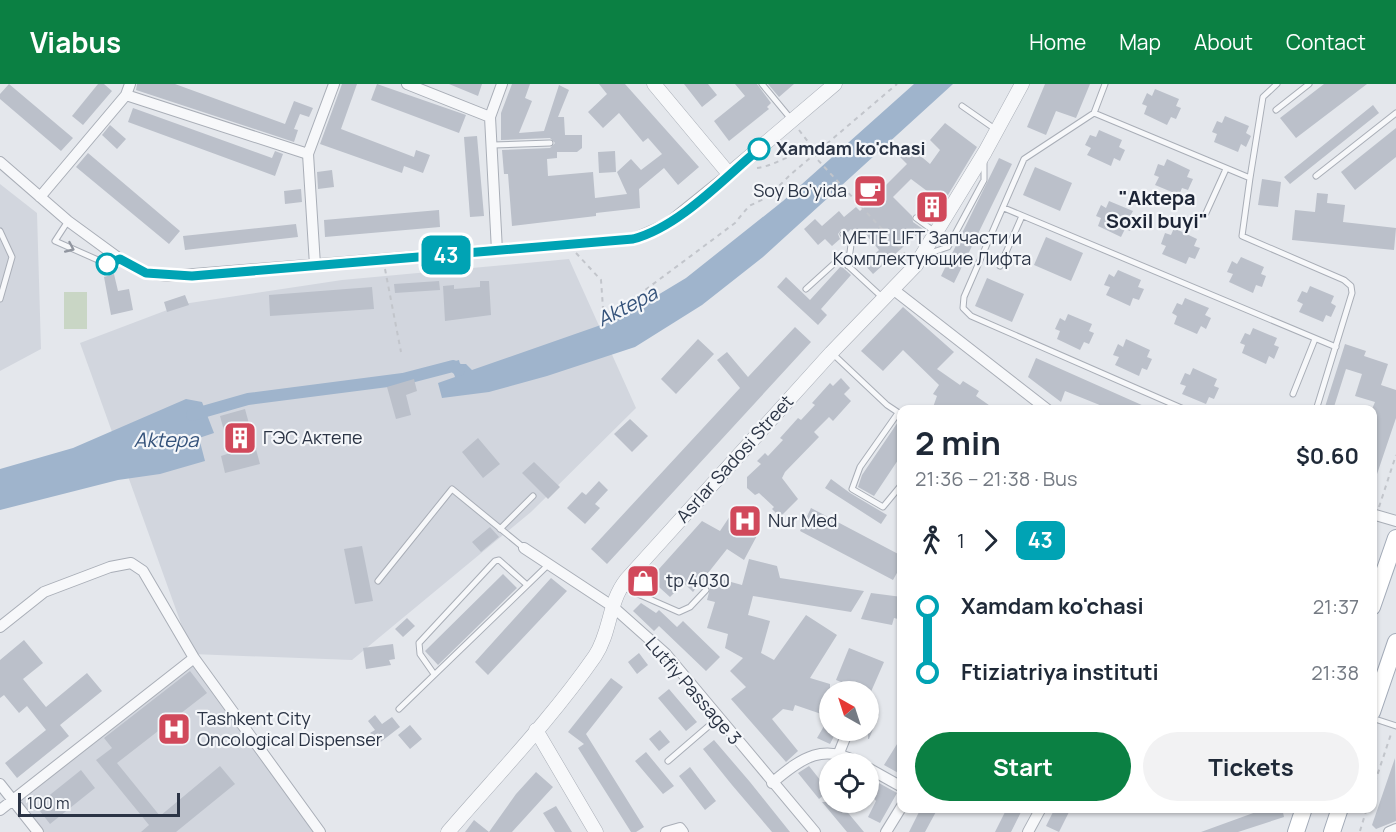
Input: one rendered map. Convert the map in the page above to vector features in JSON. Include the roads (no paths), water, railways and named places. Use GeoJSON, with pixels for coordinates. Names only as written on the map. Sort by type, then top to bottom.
{"type":"FeatureCollection","features":[{"type":"Feature","properties":{"kind":"main road"},"geometry":{"type":"LineString","coordinates":[[1377,593],[1396,538]]}},
{"type":"Feature","properties":{"kind":"main road"},"geometry":{"type":"LineString","coordinates":[[1377,697],[1396,642]]}},
{"type":"Feature","properties":{"kind":"main road"},"geometry":{"type":"LineString","coordinates":[[1296,832],[1302,813]]}},
{"type":"Feature","properties":{"kind":"main road"},"geometry":{"type":"LineString","coordinates":[[1332,832],[1338,813]]}},
{"type":"Feature","properties":{"kind":"street"},"geometry":{"type":"LineString","coordinates":[[40,197],[126,95],[130,84]]}},
{"type":"Feature","properties":{"kind":"street"},"geometry":{"type":"LineString","coordinates":[[315,265],[308,154],[334,84]]}},
{"type":"Feature","properties":{"kind":"street"},"geometry":{"type":"LineString","coordinates":[[406,84],[490,117]]}},
{"type":"Feature","properties":{"kind":"street"},"geometry":{"type":"LineString","coordinates":[[497,251],[490,117],[502,84]]}},
{"type":"Feature","properties":{"kind":"street"},"geometry":{"type":"LineString","coordinates":[[654,84],[734,170]]}},
{"type":"Feature","properties":{"kind":"street"},"geometry":{"type":"LineString","coordinates":[[0,162],[68,221],[120,259],[146,273],[168,276],[622,241],[654,232],[673,220],[834,84]]}},
{"type":"Feature","properties":{"kind":"street","name":"Asrlar Sadosi Street"},"geometry":{"type":"LineString","coordinates":[[448,832],[536,730],[599,648],[612,606],[621,587],[831,353],[889,295],[919,261],[985,152],[1022,84]]}},
{"type":"Feature","properties":{"kind":"street"},"geometry":{"type":"LineString","coordinates":[[126,95],[308,154]]}},
{"type":"Feature","properties":{"kind":"street"},"geometry":{"type":"LineString","coordinates":[[889,295],[1041,405]]}},
{"type":"Feature","properties":{"kind":"street"},"geometry":{"type":"LineString","coordinates":[[1377,515],[1396,521]]}},
{"type":"Feature","properties":{"kind":"street","name":"Lutfiy Passage 3"},"geometry":{"type":"LineString","coordinates":[[524,548],[612,606],[666,654],[815,832]]}},
{"type":"Feature","properties":{"kind":"street"},"geometry":{"type":"LineString","coordinates":[[0,627],[44,592],[110,567],[131,563],[143,571],[194,658],[320,832]]}},
{"type":"Feature","properties":{"kind":"street"},"geometry":{"type":"LineString","coordinates":[[0,810],[194,658]]}},
{"type":"Feature","properties":{"kind":"street"},"geometry":{"type":"LineString","coordinates":[[536,730],[596,832]]}},
{"type":"Feature","properties":{"kind":"street"},"geometry":{"type":"LineString","coordinates":[[824,753],[839,753],[844,741]]}},
{"type":"Feature","properties":{"kind":"street"},"geometry":{"type":"LineString","coordinates":[[772,783],[786,771],[819,754]]}},
{"type":"Feature","properties":{"kind":"street"},"geometry":{"type":"LineString","coordinates":[[879,774],[897,784]]}},
{"type":"Feature","properties":{"kind":"street"},"geometry":{"type":"LineString","coordinates":[[0,784],[38,832]]}},
{"type":"Feature","properties":{"kind":"street"},"geometry":{"type":"LineString","coordinates":[[886,832],[898,813]]}},
{"type":"Feature","properties":{"kind":"street"},"geometry":{"type":"LineString","coordinates":[[1028,832],[1038,813]]}},
{"type":"Feature","properties":{"kind":"street"},"geometry":{"type":"LineString","coordinates":[[666,832],[680,828],[683,832]]}},
{"type":"Feature","properties":{"kind":"street"},"geometry":{"type":"LineString","coordinates":[[1389,832],[1396,829]]}},
{"type":"Feature","properties":{"kind":"lane"},"geometry":{"type":"LineString","coordinates":[[762,84],[792,120]]}},
{"type":"Feature","properties":{"kind":"lane"},"geometry":{"type":"LineString","coordinates":[[1106,84],[1094,113],[1024,159],[964,297],[963,308],[966,313],[1175,405]]}},
{"type":"Feature","properties":{"kind":"lane"},"geometry":{"type":"LineString","coordinates":[[1277,84],[1263,97],[1242,236],[1344,280],[1350,286],[1352,293],[1318,405]]}},
{"type":"Feature","properties":{"kind":"lane"},"geometry":{"type":"LineString","coordinates":[[1276,110],[1309,84]]}},
{"type":"Feature","properties":{"kind":"lane"},"geometry":{"type":"LineString","coordinates":[[962,106],[996,130]]}},
{"type":"Feature","properties":{"kind":"lane"},"geometry":{"type":"LineString","coordinates":[[1094,113],[1250,178]]}},
{"type":"Feature","properties":{"kind":"lane"},"geometry":{"type":"LineString","coordinates":[[1316,176],[1396,113]]}},
{"type":"Feature","properties":{"kind":"lane"},"geometry":{"type":"LineString","coordinates":[[493,145],[550,143]]}},
{"type":"Feature","properties":{"kind":"lane"},"geometry":{"type":"LineString","coordinates":[[919,261],[948,248],[984,180],[985,152]]}},
{"type":"Feature","properties":{"kind":"lane"},"geometry":{"type":"LineString","coordinates":[[1206,213],[1226,169]]}},
{"type":"Feature","properties":{"kind":"lane"},"geometry":{"type":"LineString","coordinates":[[1004,208],[1336,347]]}},
{"type":"Feature","properties":{"kind":"lane"},"geometry":{"type":"LineString","coordinates":[[1000,266],[1022,216]]}},
{"type":"Feature","properties":{"kind":"lane"},"geometry":{"type":"LineString","coordinates":[[916,218],[936,233]]}},
{"type":"Feature","properties":{"kind":"lane"},"geometry":{"type":"LineString","coordinates":[[68,221],[56,241],[107,264],[120,259]]}},
{"type":"Feature","properties":{"kind":"lane"},"geometry":{"type":"LineString","coordinates":[[0,231],[12,257],[0,299]]}},
{"type":"Feature","properties":{"kind":"lane"},"geometry":{"type":"LineString","coordinates":[[843,234],[851,245],[848,266]]}},
{"type":"Feature","properties":{"kind":"lane"},"geometry":{"type":"LineString","coordinates":[[806,289],[832,262],[838,260],[889,295]]}},
{"type":"Feature","properties":{"kind":"lane"},"geometry":{"type":"LineString","coordinates":[[1293,394],[1316,339]]}},
{"type":"Feature","properties":{"kind":"lane"},"geometry":{"type":"LineString","coordinates":[[831,353],[897,411]]}},
{"type":"Feature","properties":{"kind":"lane"},"geometry":{"type":"LineString","coordinates":[[897,418],[860,467],[852,489],[884,507],[897,490]]}},
{"type":"Feature","properties":{"kind":"lane"},"geometry":{"type":"LineString","coordinates":[[378,581],[452,489],[524,548]]}},
{"type":"Feature","properties":{"kind":"lane"},"geometry":{"type":"LineString","coordinates":[[500,529],[533,496]]}},
{"type":"Feature","properties":{"kind":"lane"},"geometry":{"type":"LineString","coordinates":[[434,674],[420,654],[419,643],[495,561],[498,560],[527,585]]}},
{"type":"Feature","properties":{"kind":"lane"},"geometry":{"type":"LineString","coordinates":[[399,709],[548,565]]}},
{"type":"Feature","properties":{"kind":"lane"},"geometry":{"type":"LineString","coordinates":[[621,587],[679,612],[690,607],[706,590]]}},
{"type":"Feature","properties":{"kind":"lane"},"geometry":{"type":"LineString","coordinates":[[668,761],[718,718]]}},
{"type":"Feature","properties":{"kind":"lane"},"geometry":{"type":"LineString","coordinates":[[1377,720],[1395,726]]}},
{"type":"Feature","properties":{"kind":"water","name":"Aktepa"},"geometry":{"type":"Polygon","coordinates":[[[914,84],[953,84],[763,257],[702,305],[635,347],[489,392],[442,398],[438,383],[455,377],[453,371],[446,373],[444,364],[459,360],[460,364],[466,364],[472,370],[618,319],[686,278],[783,201],[914,84]]]}},
{"type":"Feature","properties":{"kind":"water","name":"Aktepa"},"geometry":{"type":"Polygon","coordinates":[[[186,399],[202,402],[214,433],[199,438],[205,461],[160,474],[118,480],[0,510],[0,469],[73,448],[186,399]]]}},
{"type":"Feature","properties":{"kind":"waterway","name":"Aktepa"},"geometry":{"type":"LineString","coordinates":[[192,415],[248,399],[403,379],[453,366],[459,370]]}},
{"type":"Feature","properties":{"kind":"place","name":"Xamdam ko'chasi"},"geometry":{"type":"Point","coordinates":[759,149]}},
{"type":"Feature","properties":{"kind":"place","name":"Soy Bo'yida"},"geometry":{"type":"Point","coordinates":[870,191]}},
{"type":"Feature","properties":{"kind":"place","name":"METE LIFT Запчасти и Комплектующие Лифта"},"geometry":{"type":"Point","coordinates":[932,207]}},
{"type":"Feature","properties":{"kind":"place","name":"ГЭС Актепe"},"geometry":{"type":"Point","coordinates":[240,438]}},
{"type":"Feature","properties":{"kind":"place","name":"Nur Med"},"geometry":{"type":"Point","coordinates":[745,521]}},
{"type":"Feature","properties":{"kind":"place","name":"tp 4030"},"geometry":{"type":"Point","coordinates":[643,581]}},
{"type":"Feature","properties":{"kind":"place","name":"Tashkent City Oncological Dispenser"},"geometry":{"type":"Point","coordinates":[174,729]}},
{"type":"Feature","properties":{"kind":"district","name":"\"Aktepa Soxil buyi\""},"geometry":{"type":"Point","coordinates":[1157,210]}}]}
